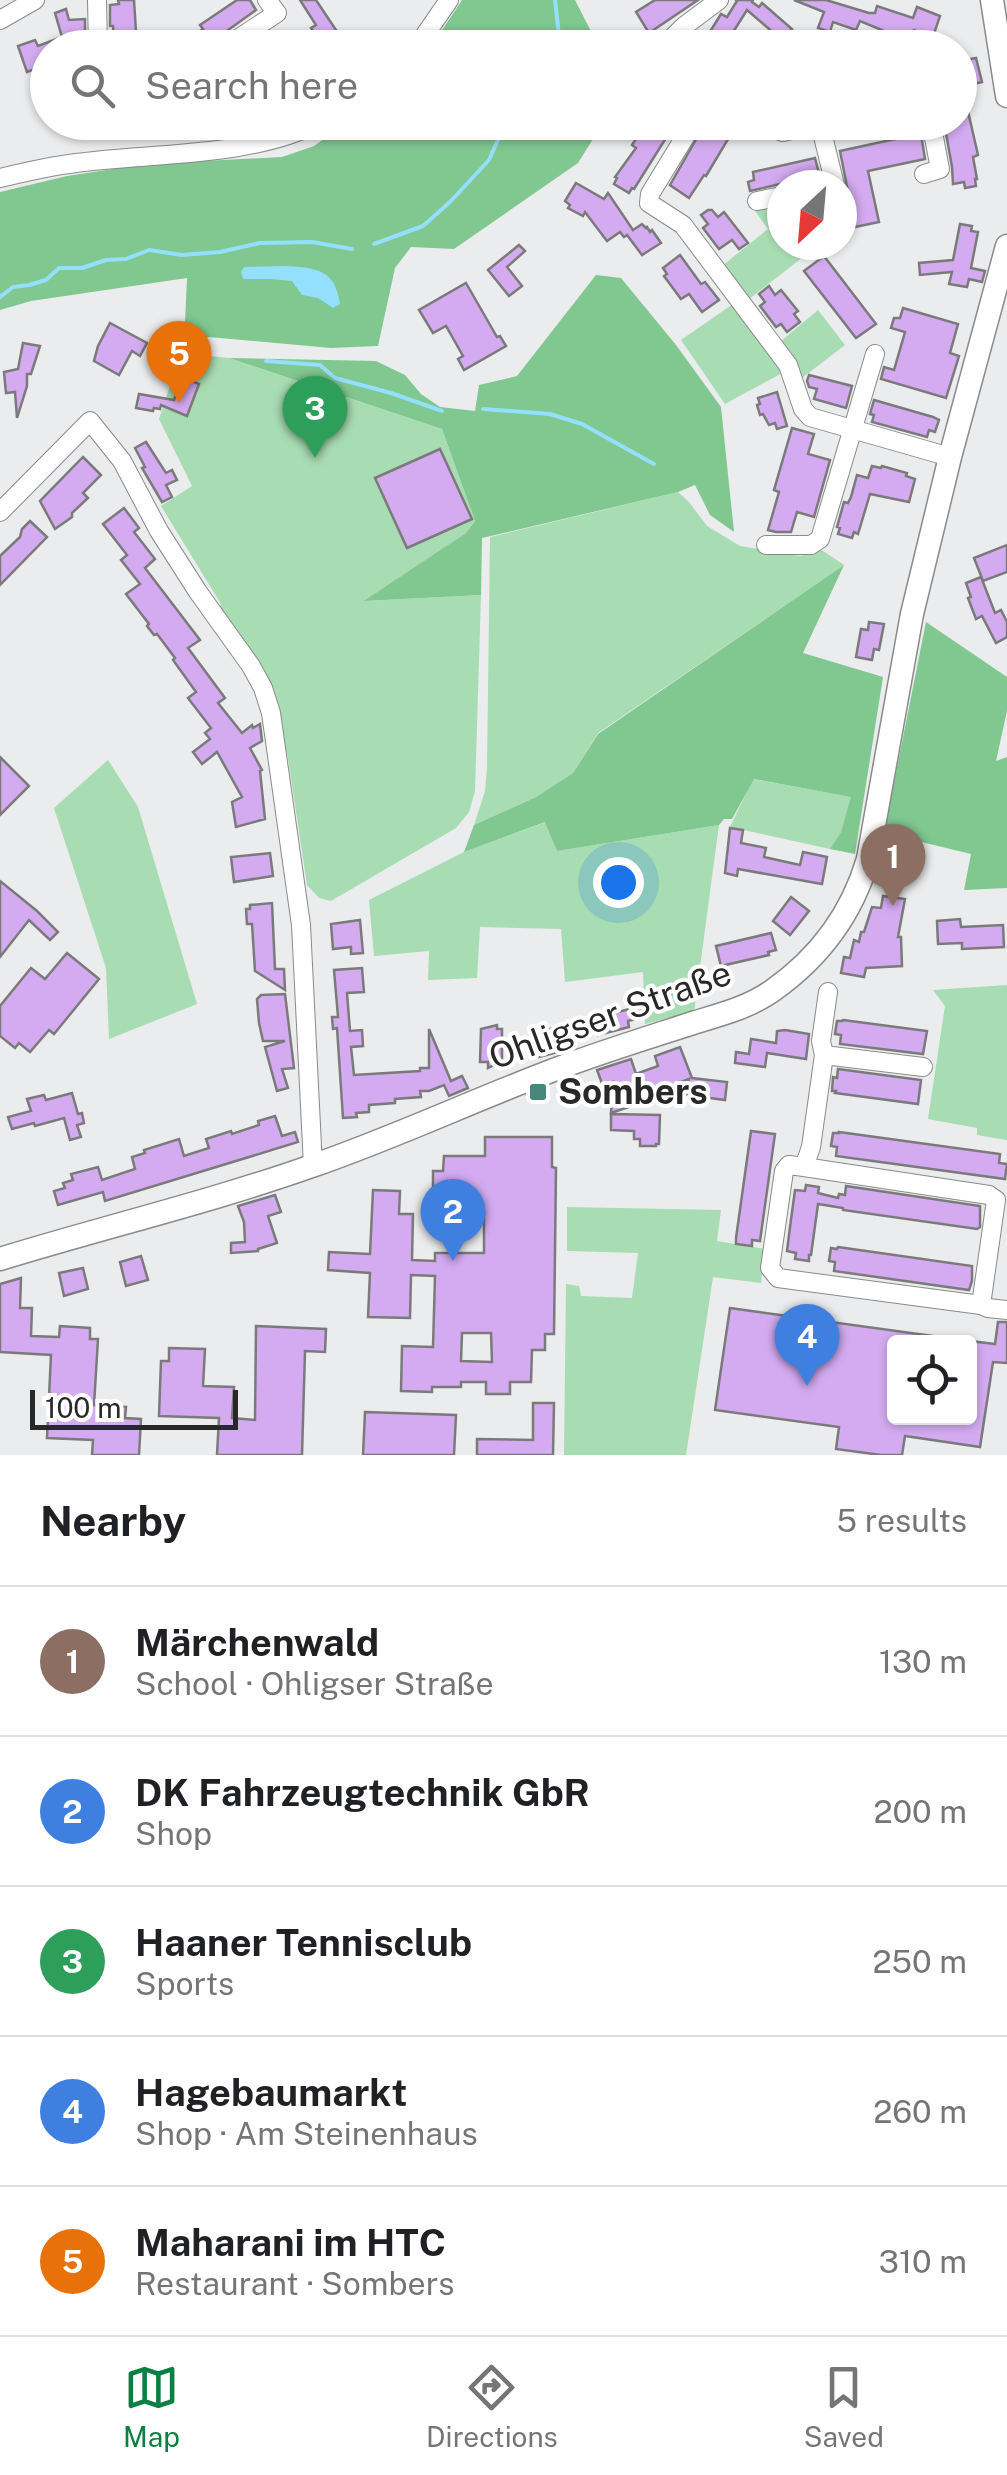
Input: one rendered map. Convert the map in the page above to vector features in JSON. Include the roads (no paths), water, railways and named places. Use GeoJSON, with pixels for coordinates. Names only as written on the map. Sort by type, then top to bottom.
{"type":"FeatureCollection","features":[{"type":"Feature","properties":{"kind":"main road"},"geometry":{"type":"LineString","coordinates":[[992,0],[1007,96]]}},
{"type":"Feature","properties":{"kind":"main road","name":"Ohligser Straße"},"geometry":{"type":"LineString","coordinates":[[0,1259],[313,1166],[561,1067],[736,1010],[773,990],[801,968],[826,942],[855,896],[868,859],[912,614],[1007,246]]}},
{"type":"Feature","properties":{"kind":"street"},"geometry":{"type":"LineString","coordinates":[[0,20],[35,0]]}},
{"type":"Feature","properties":{"kind":"street"},"geometry":{"type":"LineString","coordinates":[[96,0],[97,30]]}},
{"type":"Feature","properties":{"kind":"street"},"geometry":{"type":"LineString","coordinates":[[251,30],[276,13],[267,0]]}},
{"type":"Feature","properties":{"kind":"street"},"geometry":{"type":"LineString","coordinates":[[428,30],[449,0]]}},
{"type":"Feature","properties":{"kind":"street"},"geometry":{"type":"LineString","coordinates":[[679,30],[720,0]]}},
{"type":"Feature","properties":{"kind":"street"},"geometry":{"type":"LineString","coordinates":[[0,178],[73,163],[214,150],[271,140]]}},
{"type":"Feature","properties":{"kind":"street"},"geometry":{"type":"LineString","coordinates":[[683,140],[650,194],[649,204],[683,225],[788,365],[810,417],[950,457]]}},
{"type":"Feature","properties":{"kind":"street"},"geometry":{"type":"LineString","coordinates":[[827,140],[832,170]]}},
{"type":"Feature","properties":{"kind":"street"},"geometry":{"type":"LineString","coordinates":[[924,174],[940,169],[934,140]]}},
{"type":"Feature","properties":{"kind":"street"},"geometry":{"type":"LineString","coordinates":[[756,201],[767,199]]}},
{"type":"Feature","properties":{"kind":"street"},"geometry":{"type":"LineString","coordinates":[[766,545],[811,545],[820,539],[875,354]]}},
{"type":"Feature","properties":{"kind":"street"},"geometry":{"type":"LineString","coordinates":[[0,512],[90,421],[122,461],[159,531],[262,688],[276,738],[301,925],[313,1166]]}},
{"type":"Feature","properties":{"kind":"street"},"geometry":{"type":"LineString","coordinates":[[804,1167],[812,1147],[828,992]]}},
{"type":"Feature","properties":{"kind":"street"},"geometry":{"type":"LineString","coordinates":[[824,1055],[923,1067]]}},
{"type":"Feature","properties":{"kind":"street"},"geometry":{"type":"LineString","coordinates":[[982,1305],[1001,1216],[996,1200],[989,1195],[789,1165],[784,1171],[770,1268],[778,1278],[1007,1310]]}},
{"type":"Feature","properties":{"kind":"water"},"geometry":{"type":"Polygon","coordinates":[[[244,267],[307,268],[329,277],[340,304],[333,308],[318,298],[302,295],[292,281],[243,279],[241,272],[244,267]]]}},
{"type":"Feature","properties":{"kind":"waterway"},"geometry":{"type":"LineString","coordinates":[[555,0],[558,30]]}},
{"type":"Feature","properties":{"kind":"waterway"},"geometry":{"type":"LineString","coordinates":[[374,244],[423,226],[489,160],[498,140]]}},
{"type":"Feature","properties":{"kind":"waterway"},"geometry":{"type":"LineString","coordinates":[[0,297],[13,287],[46,280],[59,268],[82,268],[149,250],[182,255],[260,243],[312,242],[352,249]]}},
{"type":"Feature","properties":{"kind":"waterway"},"geometry":{"type":"LineString","coordinates":[[266,361],[320,365],[335,378],[442,411]]}},
{"type":"Feature","properties":{"kind":"waterway"},"geometry":{"type":"LineString","coordinates":[[483,409],[550,414],[582,424],[654,464]]}},
{"type":"Feature","properties":{"kind":"place","name":"Maharani im HTC"},"geometry":{"type":"Point","coordinates":[179,403]}},
{"type":"Feature","properties":{"kind":"place","name":"Haaner Tennisclub"},"geometry":{"type":"Point","coordinates":[315,458]}},
{"type":"Feature","properties":{"kind":"place","name":"Märchenwald"},"geometry":{"type":"Point","coordinates":[893,906]}},
{"type":"Feature","properties":{"kind":"place","name":"Sombers"},"geometry":{"type":"Point","coordinates":[538,1092]}},
{"type":"Feature","properties":{"kind":"place","name":"DK Fahrzeugtechnik GbR"},"geometry":{"type":"Point","coordinates":[453,1261]}},
{"type":"Feature","properties":{"kind":"place","name":"Hagebaumarkt"},"geometry":{"type":"Point","coordinates":[807,1386]}}]}
